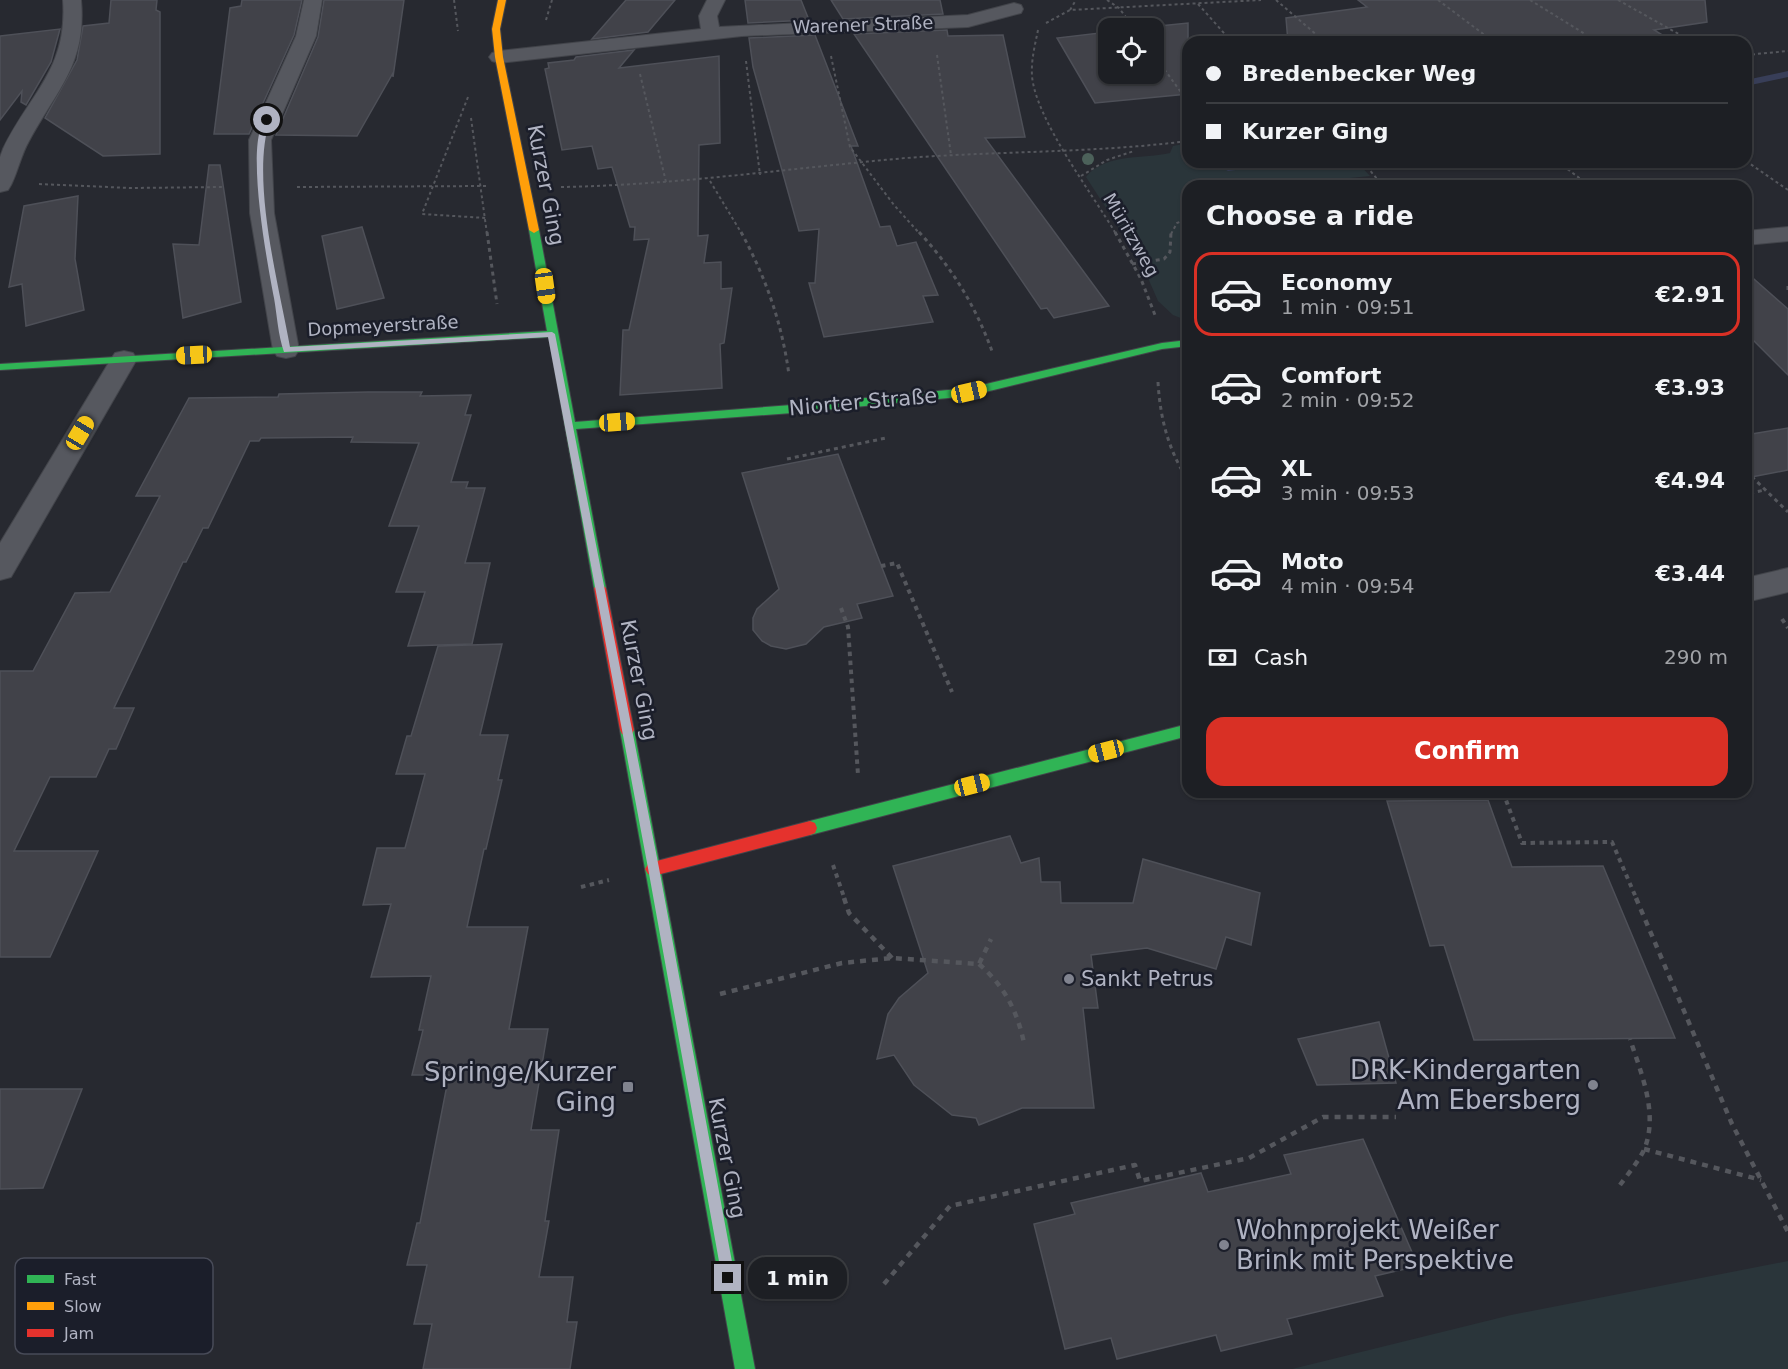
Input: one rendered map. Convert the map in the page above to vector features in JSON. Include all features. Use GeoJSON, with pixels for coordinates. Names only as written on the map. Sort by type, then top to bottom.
{"type":"FeatureCollection","features":[{"type":"Feature","properties":{"kind":"street"},"geometry":{"type":"LineString","coordinates":[[0,184],[19,139],[52,90],[62,70],[73,30],[72,0]]}},
{"type":"Feature","properties":{"kind":"street"},"geometry":{"type":"LineString","coordinates":[[286,350],[262,213],[260,140],[306,36],[313,0]]}},
{"type":"Feature","properties":{"kind":"street","name":"Kurzer Ging"},"geometry":{"type":"LineString","coordinates":[[502,0],[496,29],[499,57],[545,286],[552,334],[654,868],[745,1369]]}},
{"type":"Feature","properties":{"kind":"street"},"geometry":{"type":"LineString","coordinates":[[711,33],[708,16],[716,0]]}},
{"type":"Feature","properties":{"kind":"street","name":"Warener Straße"},"geometry":{"type":"LineString","coordinates":[[499,57],[742,30],[968,21],[1014,9]]}},
{"type":"Feature","properties":{"kind":"street"},"geometry":{"type":"LineString","coordinates":[[1752,237],[1788,234]]}},
{"type":"Feature","properties":{"kind":"street","name":"Dopmeyerstraße"},"geometry":{"type":"LineString","coordinates":[[0,367],[552,334]]}},
{"type":"Feature","properties":{"kind":"street","name":"Niorter Straße"},"geometry":{"type":"LineString","coordinates":[[570,426],[792,409],[969,392],[1162,346],[1182,344]]}},
{"type":"Feature","properties":{"kind":"street"},"geometry":{"type":"LineString","coordinates":[[0,569],[124,359]]}},
{"type":"Feature","properties":{"kind":"street"},"geometry":{"type":"LineString","coordinates":[[1752,589],[1788,580]]}},
{"type":"Feature","properties":{"kind":"street"},"geometry":{"type":"LineString","coordinates":[[654,868],[1182,732]]}},
{"type":"Feature","properties":{"kind":"path"},"geometry":{"type":"LineString","coordinates":[[454,0],[459,32]]}},
{"type":"Feature","properties":{"kind":"path"},"geometry":{"type":"LineString","coordinates":[[1070,10],[1076,0]]}},
{"type":"Feature","properties":{"kind":"path"},"geometry":{"type":"LineString","coordinates":[[1107,0],[1119,8],[1126,18]]}},
{"type":"Feature","properties":{"kind":"path"},"geometry":{"type":"LineString","coordinates":[[1070,10],[1261,0]]}},
{"type":"Feature","properties":{"kind":"path"},"geometry":{"type":"LineString","coordinates":[[1276,0],[1318,36]]}},
{"type":"Feature","properties":{"kind":"path"},"geometry":{"type":"LineString","coordinates":[[1438,0],[1486,36]]}},
{"type":"Feature","properties":{"kind":"path"},"geometry":{"type":"LineString","coordinates":[[1530,0],[1588,36]]}},
{"type":"Feature","properties":{"kind":"path"},"geometry":{"type":"LineString","coordinates":[[1618,0],[1682,36]]}},
{"type":"Feature","properties":{"kind":"path"},"geometry":{"type":"LineString","coordinates":[[1198,4],[1227,36]]}},
{"type":"Feature","properties":{"kind":"path","name":"Müritzweg"},"geometry":{"type":"LineString","coordinates":[[1070,10],[1052,18],[1038,30],[1032,62],[1035,91],[1064,151],[1147,290],[1162,346],[1158,384],[1166,430],[1182,472]]}},
{"type":"Feature","properties":{"kind":"path"},"geometry":{"type":"LineString","coordinates":[[932,22],[951,155]]}},
{"type":"Feature","properties":{"kind":"path"},"geometry":{"type":"LineString","coordinates":[[825,27],[850,147],[894,205],[940,255],[962,286],[981,319],[995,359],[1012,382]]}},
{"type":"Feature","properties":{"kind":"path"},"geometry":{"type":"LineString","coordinates":[[742,30],[760,175]]}},
{"type":"Feature","properties":{"kind":"path"},"geometry":{"type":"LineString","coordinates":[[633,41],[666,182]]}},
{"type":"Feature","properties":{"kind":"path"},"geometry":{"type":"LineString","coordinates":[[1752,55],[1788,51]]}},
{"type":"Feature","properties":{"kind":"path"},"geometry":{"type":"LineString","coordinates":[[1164,69],[1182,94]]}},
{"type":"Feature","properties":{"kind":"path"},"geometry":{"type":"LineString","coordinates":[[486,218],[422,214],[468,97],[486,218],[501,337]]}},
{"type":"Feature","properties":{"kind":"path"},"geometry":{"type":"LineString","coordinates":[[573,187],[710,181],[951,155],[1147,147],[1182,142]]}},
{"type":"Feature","properties":{"kind":"path"},"geometry":{"type":"LineString","coordinates":[[1081,176],[1107,160],[1147,147]]}},
{"type":"Feature","properties":{"kind":"path"},"geometry":{"type":"LineString","coordinates":[[1752,165],[1788,190]]}},
{"type":"Feature","properties":{"kind":"path"},"geometry":{"type":"LineString","coordinates":[[1368,168],[1378,180]]}},
{"type":"Feature","properties":{"kind":"path"},"geometry":{"type":"LineString","coordinates":[[1566,168],[1582,180]]}},
{"type":"Feature","properties":{"kind":"path"},"geometry":{"type":"LineString","coordinates":[[710,181],[741,229],[763,273],[779,315],[788,362],[792,409]]}},
{"type":"Feature","properties":{"kind":"path"},"geometry":{"type":"LineString","coordinates":[[1132,264],[1164,259],[1170,252],[1168,238],[1171,231],[1182,220]]}},
{"type":"Feature","properties":{"kind":"path"},"geometry":{"type":"LineString","coordinates":[[1788,286],[1788,294]]}},
{"type":"Feature","properties":{"kind":"path"},"geometry":{"type":"LineString","coordinates":[[1752,477],[1788,512]]}},
{"type":"Feature","properties":{"kind":"path"},"geometry":{"type":"LineString","coordinates":[[1752,493],[1765,490]]}},
{"type":"Feature","properties":{"kind":"path"},"geometry":{"type":"LineString","coordinates":[[881,566],[897,563],[952,692]]}},
{"type":"Feature","properties":{"kind":"path"},"geometry":{"type":"LineString","coordinates":[[841,608],[848,627],[858,776]]}},
{"type":"Feature","properties":{"kind":"path"},"geometry":{"type":"LineString","coordinates":[[1505,798],[1522,843],[1612,842],[1732,1124],[1788,1232]]}},
{"type":"Feature","properties":{"kind":"path"},"geometry":{"type":"LineString","coordinates":[[830,854],[849,913],[892,958]]}},
{"type":"Feature","properties":{"kind":"path"},"geometry":{"type":"LineString","coordinates":[[979,964],[991,939]]}},
{"type":"Feature","properties":{"kind":"path"},"geometry":{"type":"LineString","coordinates":[[717,995],[842,963],[892,958],[979,964],[1005,990],[1018,1015],[1023,1043]]}},
{"type":"Feature","properties":{"kind":"path"},"geometry":{"type":"LineString","coordinates":[[1620,1185],[1644,1149],[1649,1126],[1646,1091],[1630,1039]]}},
{"type":"Feature","properties":{"kind":"path"},"geometry":{"type":"LineString","coordinates":[[884,1284],[950,1206],[1135,1166],[1140,1181],[1249,1158],[1323,1117],[1396,1117]]}},
{"type":"Feature","properties":{"kind":"path"},"geometry":{"type":"LineString","coordinates":[[1644,1149],[1761,1180]]}},
{"type":"Feature","properties":{"kind":"shaded area"},"geometry":{"type":"Polygon","coordinates":[[[1182,144],[1182,168],[1363,168],[1370,176],[1330,180],[1182,180],[1182,319],[1173,315],[1158,301],[1141,262],[1086,177],[1094,169],[1114,160],[1170,153],[1173,146],[1182,144]]]}},
{"type":"Feature","properties":{"kind":"shaded area"},"geometry":{"type":"Polygon","coordinates":[[[1788,1261],[1788,1369],[1292,1369],[1511,1315],[1788,1261]]]}},
{"type":"Feature","properties":{"kind":"building"},"geometry":{"type":"Polygon","coordinates":[[[111,0],[157,0],[156,10],[160,12],[160,154],[103,156],[45,118],[77,60],[83,26],[109,23],[111,0]]]}},
{"type":"Feature","properties":{"kind":"building"},"geometry":{"type":"Polygon","coordinates":[[[242,0],[302,0],[294,35],[249,134],[214,134],[230,8],[241,6],[242,0]]]}},
{"type":"Feature","properties":{"kind":"building"},"geometry":{"type":"Polygon","coordinates":[[[324,0],[404,0],[393,77],[393,73],[357,136],[276,135],[318,37],[324,0]]]}},
{"type":"Feature","properties":{"kind":"building"},"geometry":{"type":"Polygon","coordinates":[[[626,0],[675,0],[648,32],[592,39],[626,0]]]}},
{"type":"Feature","properties":{"kind":"building"},"geometry":{"type":"Polygon","coordinates":[[[745,0],[801,0],[809,20],[748,23],[745,0]]]}},
{"type":"Feature","properties":{"kind":"building"},"geometry":{"type":"Polygon","coordinates":[[[831,0],[940,0],[943,14],[843,19],[831,0]]]}},
{"type":"Feature","properties":{"kind":"building"},"geometry":{"type":"Polygon","coordinates":[[[1358,0],[1705,0],[1707,22],[1654,30],[1664,36],[1288,36],[1286,18],[1367,7],[1358,0]]]}},
{"type":"Feature","properties":{"kind":"building"},"geometry":{"type":"Polygon","coordinates":[[[1188,23],[1188,36],[1182,36],[1182,95],[1095,103],[1057,38],[1098,33],[1098,84],[1164,84],[1164,25],[1188,23]]]}},
{"type":"Feature","properties":{"kind":"building"},"geometry":{"type":"Polygon","coordinates":[[[60,29],[51,62],[26,105],[21,102],[22,91],[0,120],[0,36],[60,29]]]}},
{"type":"Feature","properties":{"kind":"building"},"geometry":{"type":"Polygon","coordinates":[[[947,30],[948,36],[1003,35],[1025,137],[985,138],[1109,306],[1054,318],[1047,308],[1041,309],[854,34],[947,30]]]}},
{"type":"Feature","properties":{"kind":"building"},"geometry":{"type":"Polygon","coordinates":[[[815,35],[858,146],[851,146],[880,227],[890,226],[897,246],[916,242],[938,295],[923,296],[933,322],[824,337],[809,283],[815,283],[819,229],[799,231],[753,67],[749,38],[815,35]]]}},
{"type":"Feature","properties":{"kind":"building"},"geometry":{"type":"Polygon","coordinates":[[[634,50],[619,68],[719,56],[720,143],[699,145],[698,236],[708,235],[704,263],[721,262],[721,289],[732,288],[724,343],[720,344],[722,388],[620,395],[623,330],[629,330],[649,239],[634,240],[635,227],[630,227],[612,167],[598,169],[592,146],[562,150],[545,69],[549,68],[548,63],[574,60],[576,57],[634,50]]]}},
{"type":"Feature","properties":{"kind":"building"},"geometry":{"type":"Polygon","coordinates":[[[209,165],[220,165],[241,302],[183,318],[173,244],[199,245],[209,165]]]}},
{"type":"Feature","properties":{"kind":"building"},"geometry":{"type":"Polygon","coordinates":[[[78,196],[75,259],[84,310],[26,326],[22,284],[9,287],[24,206],[78,196]]]}},
{"type":"Feature","properties":{"kind":"building"},"geometry":{"type":"Polygon","coordinates":[[[362,227],[384,298],[337,309],[322,236],[362,227]]]}},
{"type":"Feature","properties":{"kind":"building"},"geometry":{"type":"Polygon","coordinates":[[[1752,277],[1788,309],[1788,375],[1752,339],[1752,277]]]}},
{"type":"Feature","properties":{"kind":"building"},"geometry":{"type":"Polygon","coordinates":[[[422,392],[420,396],[471,395],[465,415],[471,415],[451,482],[468,482],[466,488],[485,488],[465,563],[490,563],[472,644],[408,646],[425,592],[396,592],[419,526],[389,526],[419,443],[351,442],[353,437],[261,438],[259,441],[250,441],[208,528],[203,528],[186,562],[183,562],[114,708],[134,708],[116,749],[109,749],[96,777],[50,777],[14,851],[98,851],[50,957],[0,957],[0,671],[33,671],[75,593],[110,592],[160,496],[136,496],[189,398],[278,397],[279,394],[422,392]]]}},
{"type":"Feature","properties":{"kind":"building"},"geometry":{"type":"Polygon","coordinates":[[[1788,428],[1788,470],[1752,477],[1752,434],[1788,428]]]}},
{"type":"Feature","properties":{"kind":"building"},"geometry":{"type":"Polygon","coordinates":[[[838,454],[893,596],[857,604],[862,618],[824,627],[806,644],[786,649],[771,646],[762,641],[753,630],[753,618],[757,609],[779,589],[742,473],[838,454]]]}},
{"type":"Feature","properties":{"kind":"building"},"geometry":{"type":"Polygon","coordinates":[[[502,644],[480,735],[508,735],[498,780],[502,780],[467,927],[528,927],[509,1029],[548,1029],[531,1130],[559,1130],[545,1221],[549,1221],[539,1277],[573,1277],[567,1322],[577,1322],[570,1369],[423,1369],[432,1324],[414,1324],[427,1265],[407,1265],[417,1223],[420,1223],[449,1075],[412,1075],[423,1030],[419,1030],[431,976],[371,977],[391,904],[363,905],[377,848],[405,848],[425,774],[396,774],[407,736],[411,736],[438,646],[502,644]]]}},
{"type":"Feature","properties":{"kind":"building"},"geometry":{"type":"Polygon","coordinates":[[[1488,800],[1512,867],[1603,866],[1675,1038],[1474,1040],[1444,945],[1430,946],[1387,801],[1488,800]]]}},
{"type":"Feature","properties":{"kind":"building","name":"Sankt Petrus"},"geometry":{"type":"Polygon","coordinates":[[[1010,836],[1021,863],[1039,858],[1041,882],[1060,882],[1061,903],[1133,903],[1143,859],[1260,893],[1251,945],[1226,937],[1216,969],[1147,948],[1091,955],[1098,1008],[1083,1008],[1094,1108],[1022,1108],[979,1125],[976,1118],[952,1115],[914,1085],[894,1055],[877,1059],[888,1014],[899,998],[928,973],[893,866],[1010,836]]]}},
{"type":"Feature","properties":{"kind":"building"},"geometry":{"type":"Polygon","coordinates":[[[1379,1022],[1396,1083],[1317,1085],[1298,1039],[1379,1022]]]}},
{"type":"Feature","properties":{"kind":"building"},"geometry":{"type":"Polygon","coordinates":[[[0,1089],[82,1089],[43,1188],[0,1189],[0,1089]]]}},
{"type":"Feature","properties":{"kind":"building","name":"Wohnprojekt Weißer Brink mit Perspektive"},"geometry":{"type":"Polygon","coordinates":[[[1363,1139],[1418,1266],[1375,1276],[1383,1296],[1287,1319],[1292,1334],[1221,1351],[1216,1335],[1117,1359],[1111,1338],[1065,1349],[1034,1224],[1075,1214],[1071,1203],[1201,1173],[1208,1192],[1291,1174],[1284,1155],[1363,1139]]]}},
{"type":"Feature","properties":{"kind":"waterway"},"geometry":{"type":"LineString","coordinates":[[1752,82],[1788,74]]}},
{"type":"Feature","properties":{"kind":"traffic: fast"},"geometry":{"type":"LineString","coordinates":[[534,230],[600,588]]}},
{"type":"Feature","properties":{"kind":"traffic: fast"},"geometry":{"type":"LineString","coordinates":[[0,367],[552,334]]}},
{"type":"Feature","properties":{"kind":"traffic: fast"},"geometry":{"type":"LineString","coordinates":[[570,426],[792,409],[969,392],[1162,346],[1182,344]]}},
{"type":"Feature","properties":{"kind":"traffic: fast"},"geometry":{"type":"LineString","coordinates":[[627,730],[745,1369]]}},
{"type":"Feature","properties":{"kind":"traffic: fast"},"geometry":{"type":"LineString","coordinates":[[810,828],[1182,732]]}},
{"type":"Feature","properties":{"kind":"traffic: slow"},"geometry":{"type":"LineString","coordinates":[[502,0],[496,29],[499,57],[534,230]]}},
{"type":"Feature","properties":{"kind":"traffic: jam"},"geometry":{"type":"LineString","coordinates":[[600,588],[627,730]]}},
{"type":"Feature","properties":{"kind":"traffic: jam"},"geometry":{"type":"LineString","coordinates":[[653,869],[810,828]]}},
{"type":"Feature","properties":{"kind":"place","name":"Sankt Petrus"},"geometry":{"type":"Point","coordinates":[1069,979]}},
{"type":"Feature","properties":{"kind":"place","name":"DRK-Kindergarten Am Ebersberg"},"geometry":{"type":"Point","coordinates":[1593,1085]}},
{"type":"Feature","properties":{"kind":"place","name":"Springe/Kurzer Ging"},"geometry":{"type":"Point","coordinates":[628,1087]}},
{"type":"Feature","properties":{"kind":"place","name":"Wohnprojekt Weißer Brink mit Perspektive"},"geometry":{"type":"Point","coordinates":[1224,1245]}},
{"type":"Feature","properties":{"kind":"route"},"geometry":{"type":"LineString","coordinates":[[267,120],[260,140],[262,213],[286,350],[552,334],[654,868],[728,1278]]}}]}
